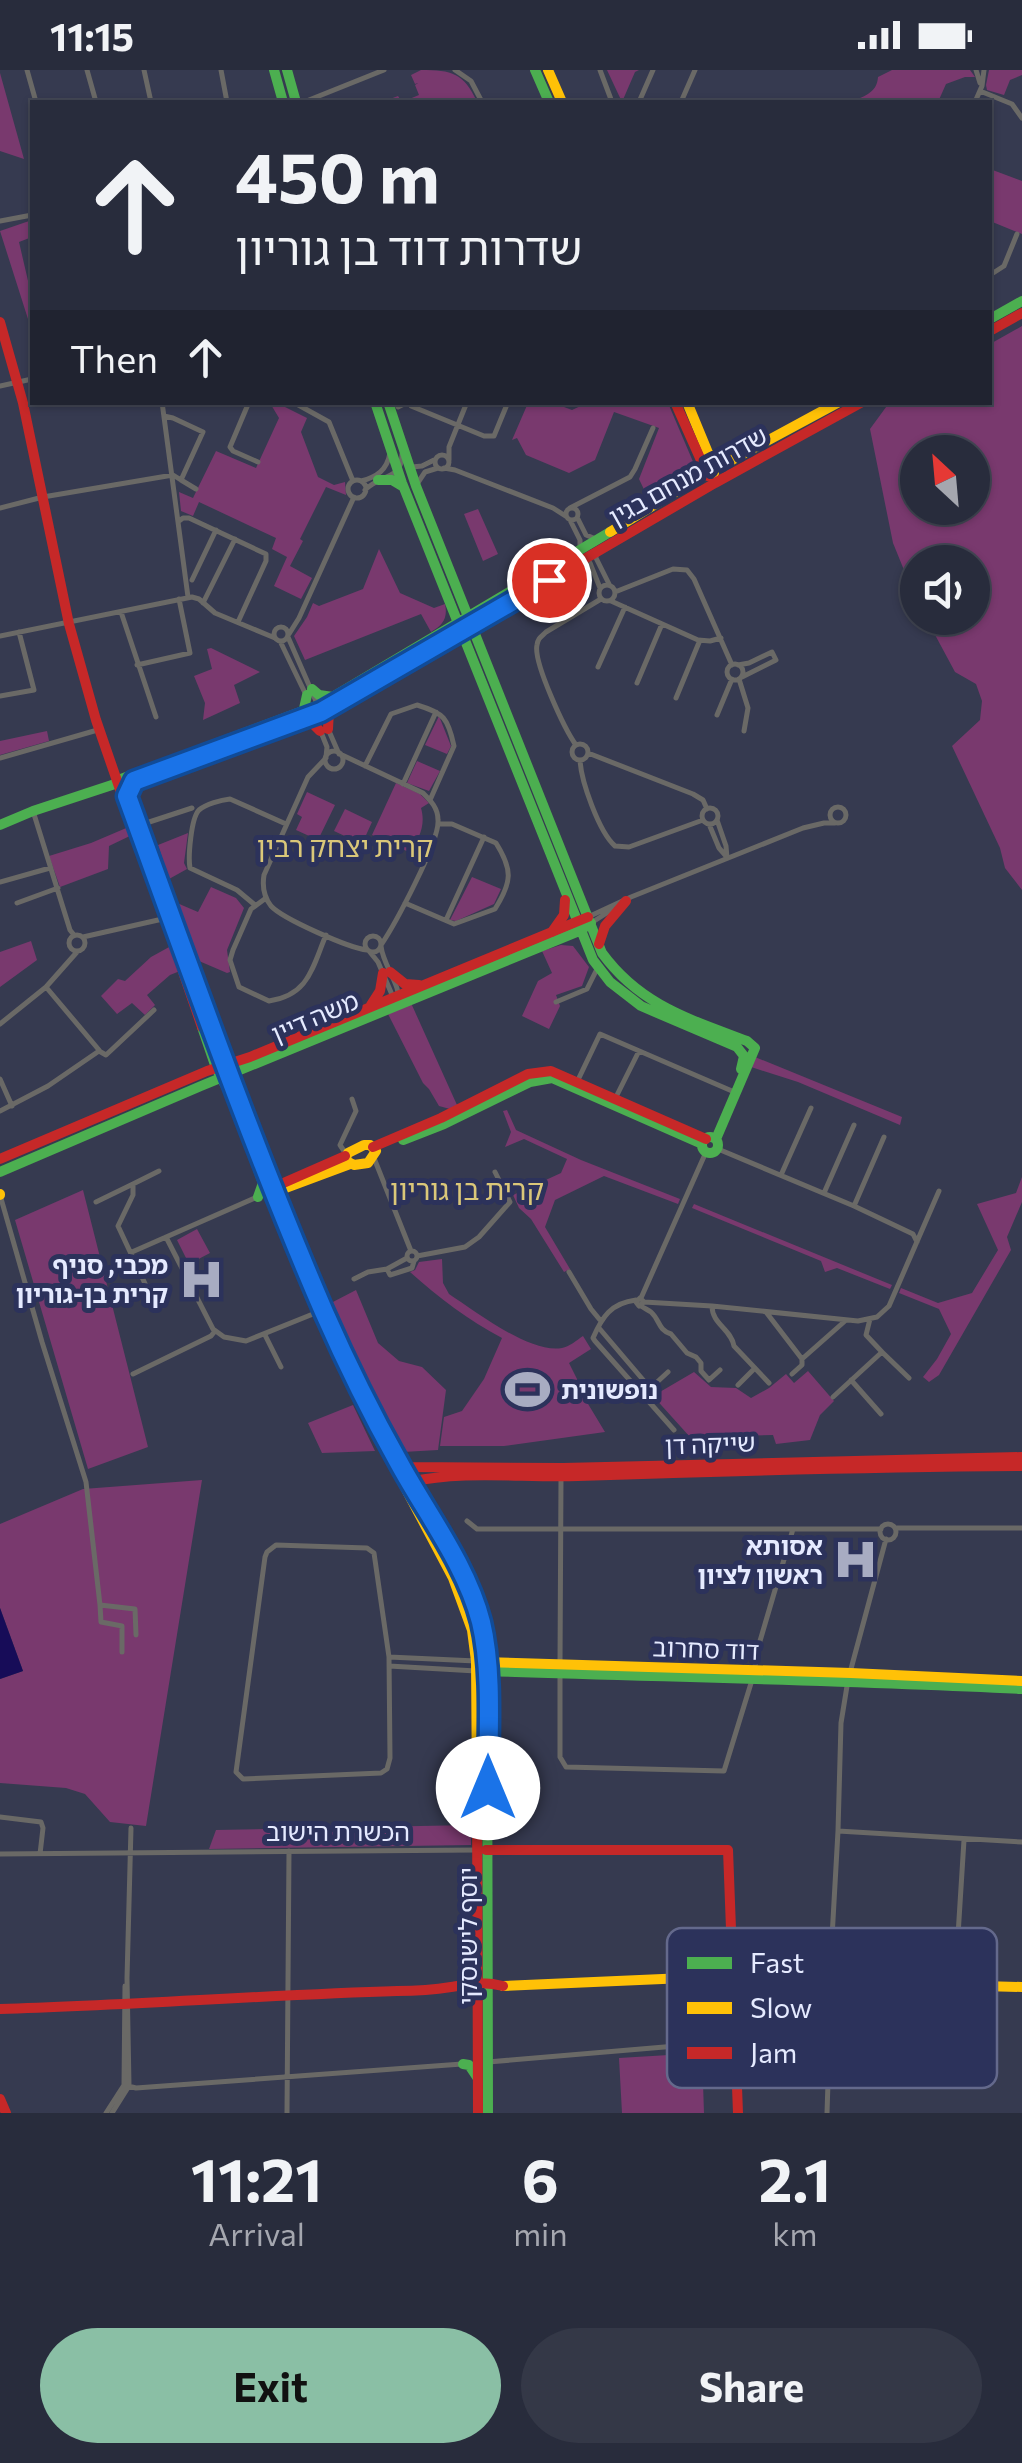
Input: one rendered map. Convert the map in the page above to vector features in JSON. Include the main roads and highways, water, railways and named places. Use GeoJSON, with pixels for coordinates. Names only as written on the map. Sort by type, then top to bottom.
{"type":"FeatureCollection","features":[{"type":"Feature","properties":{"kind":"main road"},"geometry":{"type":"LineString","coordinates":[[274,70],[282,100]]}},
{"type":"Feature","properties":{"kind":"main road"},"geometry":{"type":"LineString","coordinates":[[287,70],[295,100]]}},
{"type":"Feature","properties":{"kind":"main road"},"geometry":{"type":"LineString","coordinates":[[535,70],[548,100]]}},
{"type":"Feature","properties":{"kind":"main road"},"geometry":{"type":"LineString","coordinates":[[548,70],[561,100]]}},
{"type":"Feature","properties":{"kind":"main road"},"geometry":{"type":"LineString","coordinates":[[992,319],[1022,301]]}},
{"type":"Feature","properties":{"kind":"main road"},"geometry":{"type":"LineString","coordinates":[[992,331],[1022,313]]}},
{"type":"Feature","properties":{"kind":"main road"},"geometry":{"type":"LineString","coordinates":[[0,322],[17,382],[69,624],[101,730],[124,785],[163,920],[209,1046],[223,1072]]}},
{"type":"Feature","properties":{"kind":"main road"},"geometry":{"type":"LineString","coordinates":[[376,405],[453,607],[467,626],[469,654],[578,927],[596,954],[625,984],[675,1012],[753,1044],[754,1050],[710,1143]]}},
{"type":"Feature","properties":{"kind":"main road"},"geometry":{"type":"LineString","coordinates":[[393,405],[403,468]]}},
{"type":"Feature","properties":{"kind":"main road"},"geometry":{"type":"LineString","coordinates":[[677,405],[716,483]]}},
{"type":"Feature","properties":{"kind":"main road"},"geometry":{"type":"LineString","coordinates":[[688,405],[703,456],[693,481]]}},
{"type":"Feature","properties":{"kind":"main road","name":"שדרות מנחם בגין"},"geometry":{"type":"LineString","coordinates":[[124,785],[294,722],[443,637],[484,619],[693,481],[833,405]]}},
{"type":"Feature","properties":{"kind":"main road","name":"שדרות מנחם בגין"},"geometry":{"type":"LineString","coordinates":[[598,545],[857,405]]}},
{"type":"Feature","properties":{"kind":"main road"},"geometry":{"type":"LineString","coordinates":[[703,456],[717,462],[729,461]]}},
{"type":"Feature","properties":{"kind":"main road"},"geometry":{"type":"LineString","coordinates":[[378,480],[392,480],[410,488],[458,595],[467,626],[589,920],[598,967],[610,982],[641,1006],[737,1047],[744,1056],[710,1143]]}},
{"type":"Feature","properties":{"kind":"main road","name":"שדרות מנחם בגין"},"geometry":{"type":"LineString","coordinates":[[467,626],[487,604],[580,556]]}},
{"type":"Feature","properties":{"kind":"main road"},"geometry":{"type":"LineString","coordinates":[[458,595],[468,603],[487,604]]}},
{"type":"Feature","properties":{"kind":"main road"},"geometry":{"type":"LineString","coordinates":[[453,607],[443,637],[469,654]]}},
{"type":"Feature","properties":{"kind":"main road"},"geometry":{"type":"LineString","coordinates":[[294,722],[307,721],[324,730],[327,715],[319,708],[309,692],[319,695],[319,708]]}},
{"type":"Feature","properties":{"kind":"main road","name":"שדרות מנחם בגין"},"geometry":{"type":"LineString","coordinates":[[124,785],[319,708]]}},
{"type":"Feature","properties":{"kind":"main road"},"geometry":{"type":"LineString","coordinates":[[0,825],[49,806],[124,785]]}},
{"type":"Feature","properties":{"kind":"main road"},"geometry":{"type":"LineString","coordinates":[[565,896],[562,920],[551,938],[573,942],[596,954]]}},
{"type":"Feature","properties":{"kind":"main road"},"geometry":{"type":"LineString","coordinates":[[596,954],[601,932],[628,899]]}},
{"type":"Feature","properties":{"kind":"main road"},"geometry":{"type":"LineString","coordinates":[[163,920],[320,1310],[407,1481]]}},
{"type":"Feature","properties":{"kind":"main road","name":"משה דיין"},"geometry":{"type":"LineString","coordinates":[[0,1159],[223,1072],[589,920]]}},
{"type":"Feature","properties":{"kind":"main road","name":"משה דיין"},"geometry":{"type":"LineString","coordinates":[[223,1072],[245,1068],[429,984],[551,938]]}},
{"type":"Feature","properties":{"kind":"main road"},"geometry":{"type":"LineString","coordinates":[[366,1010],[379,994],[386,973],[408,985],[429,984]]}},
{"type":"Feature","properties":{"kind":"main road"},"geometry":{"type":"LineString","coordinates":[[209,1046],[198,1081],[233,1094],[355,1393],[407,1481]]}},
{"type":"Feature","properties":{"kind":"main road"},"geometry":{"type":"LineString","coordinates":[[233,1094],[245,1068]]}},
{"type":"Feature","properties":{"kind":"main road"},"geometry":{"type":"LineString","coordinates":[[346,1154],[374,1158],[441,1118],[528,1074],[551,1071],[710,1143]]}},
{"type":"Feature","properties":{"kind":"main road","name":"משה דיין"},"geometry":{"type":"LineString","coordinates":[[4,1170],[198,1081]]}},
{"type":"Feature","properties":{"kind":"main road"},"geometry":{"type":"LineString","coordinates":[[575,1085],[710,1143]]}},
{"type":"Feature","properties":{"kind":"main road"},"geometry":{"type":"LineString","coordinates":[[273,1189],[364,1145],[374,1158]]}},
{"type":"Feature","properties":{"kind":"main road"},"geometry":{"type":"LineString","coordinates":[[265,1169],[279,1177],[273,1189]]}},
{"type":"Feature","properties":{"kind":"main road"},"geometry":{"type":"LineString","coordinates":[[0,1185],[4,1170]]}},
{"type":"Feature","properties":{"kind":"main road","name":"שייקה דן"},"geometry":{"type":"LineString","coordinates":[[400,1465],[566,1469],[1022,1457]]}},
{"type":"Feature","properties":{"kind":"main road","name":"שייקה דן"},"geometry":{"type":"LineString","coordinates":[[407,1481],[433,1477],[1022,1466]]}},
{"type":"Feature","properties":{"kind":"main road"},"geometry":{"type":"LineString","coordinates":[[407,1481],[442,1468]]}},
{"type":"Feature","properties":{"kind":"main road"},"geometry":{"type":"LineString","coordinates":[[419,1498],[421,1484],[433,1477]]}},
{"type":"Feature","properties":{"kind":"main road","name":"יוסף לישנסקי"},"geometry":{"type":"LineString","coordinates":[[407,1481],[470,1590],[481,1624],[478,1852],[488,2062],[478,2113]]}},
{"type":"Feature","properties":{"kind":"main road","name":"יוסף לישנסקי"},"geometry":{"type":"LineString","coordinates":[[407,1481],[464,1605],[481,1666],[488,1827],[478,1852]]}},
{"type":"Feature","properties":{"kind":"main road","name":"דוד סחרוב"},"geometry":{"type":"LineString","coordinates":[[481,1666],[1022,1681]]}},
{"type":"Feature","properties":{"kind":"main road","name":"דוד סחרוב"},"geometry":{"type":"LineString","coordinates":[[850,1677],[1022,1690]]}},
{"type":"Feature","properties":{"kind":"main road"},"geometry":{"type":"LineString","coordinates":[[488,1827],[496,1842],[511,1850]]}},
{"type":"Feature","properties":{"kind":"main road","name":"הכשרת הישוב"},"geometry":{"type":"LineString","coordinates":[[478,1852],[728,1850],[732,1928]]}},
{"type":"Feature","properties":{"kind":"main road"},"geometry":{"type":"LineString","coordinates":[[0,2008],[483,1985],[667,1982]]}},
{"type":"Feature","properties":{"kind":"main road"},"geometry":{"type":"LineString","coordinates":[[997,1988],[1022,1989]]}},
{"type":"Feature","properties":{"kind":"main road"},"geometry":{"type":"LineString","coordinates":[[463,2064],[483,2077]]}},
{"type":"Feature","properties":{"kind":"main road","name":"יוסף לישנסקי"},"geometry":{"type":"LineString","coordinates":[[483,2077],[488,2113]]}},
{"type":"Feature","properties":{"kind":"main road"},"geometry":{"type":"LineString","coordinates":[[737,2088],[738,2113]]}},
{"type":"Feature","properties":{"kind":"main road"},"geometry":{"type":"LineString","coordinates":[[0,2099],[6,2113]]}},
{"type":"Feature","properties":{"kind":"place","name":"מכבי, סניף קרית בן-גוריון"},"geometry":{"type":"Point","coordinates":[201,1279]}},
{"type":"Feature","properties":{"kind":"place","name":"נופשונית"},"geometry":{"type":"Point","coordinates":[528,1390]}},
{"type":"Feature","properties":{"kind":"place","name":"אסותא ראשון לציון"},"geometry":{"type":"Point","coordinates":[856,1560]}},
{"type":"Feature","properties":{"kind":"district","name":"קרית יצחק רבין"},"geometry":{"type":"Point","coordinates":[345,847]}},
{"type":"Feature","properties":{"kind":"district","name":"קרית בן גוריון"},"geometry":{"type":"Point","coordinates":[467,1190]}}]}
